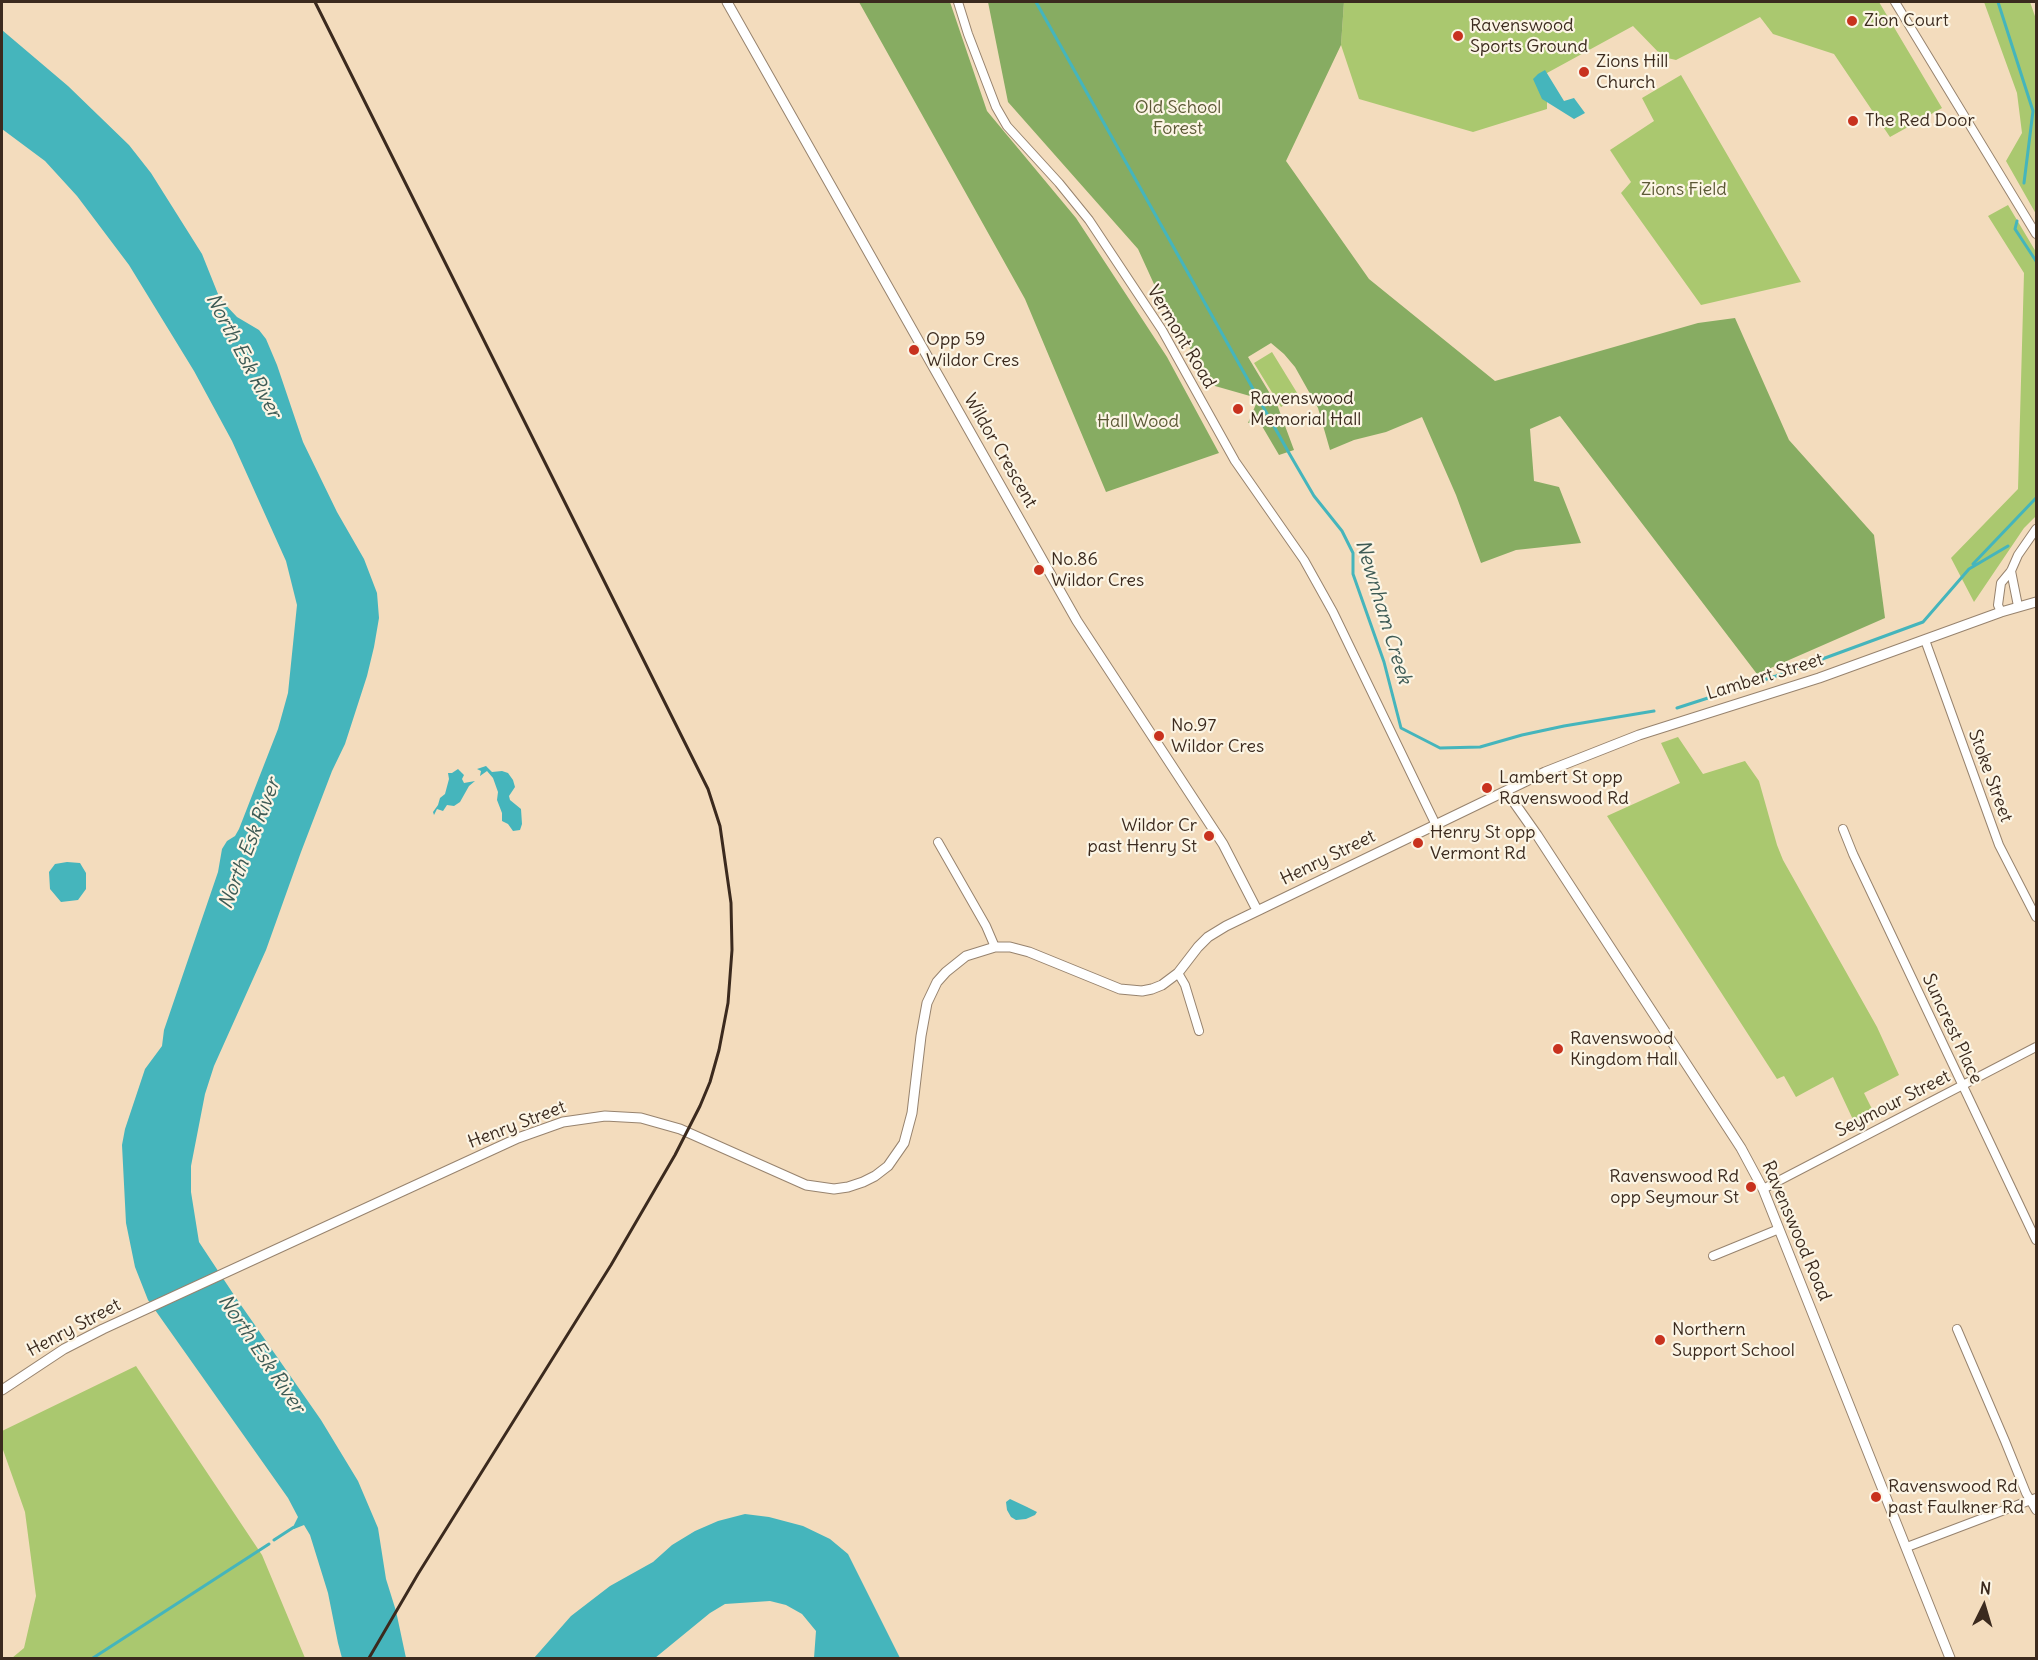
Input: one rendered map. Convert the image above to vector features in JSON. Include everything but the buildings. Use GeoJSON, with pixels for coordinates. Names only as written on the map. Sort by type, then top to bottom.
{"type":"FeatureCollection","features":[{"type":"Feature","properties":{"kind":"street","name":"Wildor Crescent"},"geometry":{"type":"LineString","coordinates":[[727,2],[1077,621],[1223,844],[1257,910]]}},
{"type":"Feature","properties":{"kind":"street","name":"Vermont Road"},"geometry":{"type":"LineString","coordinates":[[958,2],[996,107],[1007,126],[1089,220],[1162,330],[1235,461],[1304,560],[1332,612],[1436,825]]}},
{"type":"Feature","properties":{"kind":"street"},"geometry":{"type":"LineString","coordinates":[[1895,2],[2037,234]]}},
{"type":"Feature","properties":{"kind":"street"},"geometry":{"type":"LineString","coordinates":[[2001,612],[1998,605],[2001,583],[2037,529]]}},
{"type":"Feature","properties":{"kind":"street"},"geometry":{"type":"LineString","coordinates":[[2011,571],[2018,606]]}},
{"type":"Feature","properties":{"kind":"street","name":"Lambert Street"},"geometry":{"type":"LineString","coordinates":[[1506,790],[1639,735],[1819,678],[2018,606],[2037,602]]}},
{"type":"Feature","properties":{"kind":"street","name":"Stoke Street"},"geometry":{"type":"LineString","coordinates":[[1925,640],[1999,844],[2037,917]]}},
{"type":"Feature","properties":{"kind":"street","name":"Henry Street"},"geometry":{"type":"LineString","coordinates":[[2,1390],[64,1348],[103,1329],[518,1138],[563,1122],[584,1118],[626,1116],[661,1123],[708,1141],[806,1185],[834,1189],[863,1182],[888,1166],[904,1143],[912,1113],[924,1016],[937,982],[966,956],[995,947],[1010,947],[1029,952],[1120,989],[1142,991],[1162,985],[1178,974],[1198,947],[1208,938],[1257,910],[1506,790]]}},
{"type":"Feature","properties":{"kind":"street","name":"Ravenswood Road"},"geometry":{"type":"LineString","coordinates":[[1506,790],[1741,1148],[1763,1188],[1950,1659]]}},
{"type":"Feature","properties":{"kind":"street","name":"Suncrest Place"},"geometry":{"type":"LineString","coordinates":[[1843,829],[2037,1240]]}},
{"type":"Feature","properties":{"kind":"street"},"geometry":{"type":"LineString","coordinates":[[938,842],[986,926],[995,947]]}},
{"type":"Feature","properties":{"kind":"street"},"geometry":{"type":"LineString","coordinates":[[1178,974],[1185,984],[1199,1030]]}},
{"type":"Feature","properties":{"kind":"street","name":"Seymour Street"},"geometry":{"type":"LineString","coordinates":[[1763,1188],[2037,1047]]}},
{"type":"Feature","properties":{"kind":"street"},"geometry":{"type":"LineString","coordinates":[[1713,1256],[1779,1229]]}},
{"type":"Feature","properties":{"kind":"street"},"geometry":{"type":"LineString","coordinates":[[1957,1329],[2026,1493],[2034,1499],[2037,1510]]}},
{"type":"Feature","properties":{"kind":"street"},"geometry":{"type":"LineString","coordinates":[[1907,1547],[2034,1499]]}},
{"type":"Feature","properties":{"kind":"green space","name":"Hall Wood"},"geometry":{"type":"Polygon","coordinates":[[[859,2],[950,2],[987,111],[1076,218],[1167,357],[1219,453],[1106,492],[1025,299],[859,2]]]}},
{"type":"Feature","properties":{"kind":"green space","name":"Old School Forest"},"geometry":{"type":"Polygon","coordinates":[[[988,2],[1344,2],[1341,45],[1286,161],[1369,279],[1495,381],[1698,323],[1735,318],[1789,440],[1874,535],[1885,618],[1757,674],[1560,416],[1530,429],[1534,481],[1559,487],[1581,543],[1516,550],[1481,563],[1456,495],[1422,417],[1386,432],[1354,440],[1330,450],[1318,408],[1295,367],[1271,343],[1248,357],[1278,407],[1294,450],[1279,455],[1259,421],[1248,423],[1256,404],[1250,396],[1215,386],[1169,317],[1138,249],[1008,102],[988,2]]]}},
{"type":"Feature","properties":{"kind":"green space"},"geometry":{"type":"Polygon","coordinates":[[[1344,2],[1879,2],[1942,108],[1890,137],[1834,54],[1773,34],[1760,17],[1676,60],[1663,57],[1633,26],[1547,73],[1547,109],[1473,132],[1359,99],[1341,45],[1344,2]]]}},
{"type":"Feature","properties":{"kind":"green space"},"geometry":{"type":"Polygon","coordinates":[[[1984,2],[2030,2],[2036,19],[2036,214],[2006,161],[2022,133],[2017,93],[1984,2]]]}},
{"type":"Feature","properties":{"kind":"green space","name":"Zions Field"},"geometry":{"type":"Polygon","coordinates":[[[1681,75],[1801,282],[1701,305],[1621,193],[1631,182],[1610,150],[1654,121],[1642,98],[1681,75]]]}},
{"type":"Feature","properties":{"kind":"green space"},"geometry":{"type":"Polygon","coordinates":[[[2008,205],[2036,252],[2036,516],[2024,528],[1974,602],[1951,558],[2018,489],[2024,273],[1988,216],[2008,205]]]}},
{"type":"Feature","properties":{"kind":"green space"},"geometry":{"type":"Polygon","coordinates":[[[1272,352],[1299,396],[1281,407],[1254,363],[1272,352]]]}},
{"type":"Feature","properties":{"kind":"green space"},"geometry":{"type":"Polygon","coordinates":[[[1678,737],[1703,774],[1745,761],[1759,781],[1783,860],[1877,1027],[1899,1075],[1864,1093],[1875,1115],[1856,1126],[1833,1077],[1796,1097],[1784,1076],[1777,1079],[1607,816],[1680,783],[1661,743],[1678,737]]]}},
{"type":"Feature","properties":{"kind":"green space"},"geometry":{"type":"Polygon","coordinates":[[[136,1366],[262,1555],[305,1658],[12,1658],[24,1648],[36,1596],[25,1512],[2,1447],[2,1431],[136,1366]]]}},
{"type":"Feature","properties":{"kind":"water","name":"North Esk River"},"geometry":{"type":"Polygon","coordinates":[[[2,30],[68,86],[129,145],[151,173],[202,254],[220,299],[237,317],[259,330],[266,339],[303,442],[337,512],[364,559],[377,593],[379,618],[374,647],[345,744],[332,771],[266,950],[214,1066],[205,1094],[191,1166],[191,1192],[199,1242],[321,1420],[358,1481],[378,1528],[386,1579],[396,1611],[406,1658],[342,1658],[328,1593],[310,1535],[304,1525],[294,1529],[298,1517],[288,1498],[148,1300],[135,1267],[126,1223],[122,1145],[125,1129],[145,1069],[162,1046],[164,1030],[218,872],[222,849],[239,829],[278,729],[288,693],[297,605],[286,561],[232,441],[194,371],[129,265],[77,196],[45,161],[2,129],[2,30]]]}},
{"type":"Feature","properties":{"kind":"water"},"geometry":{"type":"Polygon","coordinates":[[[1545,70],[1564,101],[1574,98],[1585,113],[1574,119],[1542,99],[1533,79],[1545,70]]]}},
{"type":"Feature","properties":{"kind":"water"},"geometry":{"type":"Polygon","coordinates":[[[486,766],[492,772],[508,773],[513,780],[515,787],[509,796],[510,800],[521,809],[520,830],[513,831],[508,824],[502,821],[502,813],[497,800],[498,792],[493,778],[487,771],[480,776],[481,771],[477,769],[486,766]]]}},
{"type":"Feature","properties":{"kind":"water"},"geometry":{"type":"Polygon","coordinates":[[[458,769],[464,775],[462,779],[464,783],[475,781],[469,786],[460,802],[454,806],[447,805],[443,811],[437,809],[434,815],[433,812],[440,798],[445,794],[449,779],[448,773],[458,769]]]}},
{"type":"Feature","properties":{"kind":"water"},"geometry":{"type":"Polygon","coordinates":[[[80,863],[86,873],[86,889],[78,900],[61,902],[50,889],[49,872],[55,864],[80,863]]]}},
{"type":"Feature","properties":{"kind":"water"},"geometry":{"type":"Polygon","coordinates":[[[1010,1499],[1037,1512],[1026,1519],[1016,1520],[1007,1510],[1006,1502],[1010,1499]]]}},
{"type":"Feature","properties":{"kind":"water"},"geometry":{"type":"Polygon","coordinates":[[[745,1514],[769,1517],[803,1526],[830,1539],[848,1554],[900,1658],[814,1658],[816,1631],[802,1614],[786,1605],[770,1601],[725,1604],[710,1613],[655,1658],[534,1658],[571,1616],[610,1586],[653,1562],[672,1545],[695,1531],[718,1521],[745,1514]]]}},
{"type":"Feature","properties":{"kind":"waterway","name":"Newnham Creek"},"geometry":{"type":"LineString","coordinates":[[1036,2],[1289,453],[1314,496],[1342,531],[1353,553],[1353,574],[1384,662],[1401,728],[1440,748],[1480,747],[1564,726],[1654,711]]}},
{"type":"Feature","properties":{"kind":"waterway"},"geometry":{"type":"LineString","coordinates":[[1998,2],[2033,111],[2024,183]]}},
{"type":"Feature","properties":{"kind":"waterway"},"geometry":{"type":"LineString","coordinates":[[2017,221],[2015,229],[2036,261]]}},
{"type":"Feature","properties":{"kind":"waterway"},"geometry":{"type":"LineString","coordinates":[[1973,564],[2036,498]]}},
{"type":"Feature","properties":{"kind":"waterway","name":"Newnham Creek"},"geometry":{"type":"LineString","coordinates":[[1677,708],[1776,676],[1923,622],[1969,569],[2008,546]]}},
{"type":"Feature","properties":{"kind":"waterway"},"geometry":{"type":"LineString","coordinates":[[274,1540],[294,1527]]}},
{"type":"Feature","properties":{"kind":"waterway"},"geometry":{"type":"LineString","coordinates":[[93,1658],[269,1544]]}},
{"type":"Feature","properties":{"kind":"railway"},"geometry":{"type":"LineString","coordinates":[[315,2],[708,789],[720,826],[731,903],[732,950],[728,1003],[719,1050],[700,1106],[675,1155],[611,1265],[418,1574],[369,1658]]}},
{"type":"Feature","properties":{"kind":"place","name":"Zion Court"},"geometry":{"type":"Point","coordinates":[1852,21]}},
{"type":"Feature","properties":{"kind":"place","name":"Ravenswood Sports Ground"},"geometry":{"type":"Point","coordinates":[1458,36]}},
{"type":"Feature","properties":{"kind":"place","name":"Zions Hill Church"},"geometry":{"type":"Point","coordinates":[1584,72]}},
{"type":"Feature","properties":{"kind":"place","name":"The Red Door"},"geometry":{"type":"Point","coordinates":[1853,121]}},
{"type":"Feature","properties":{"kind":"place","name":"Opp 59 Wildor Cres"},"geometry":{"type":"Point","coordinates":[914,350]}},
{"type":"Feature","properties":{"kind":"place","name":"Ravenswood Memorial Hall"},"geometry":{"type":"Point","coordinates":[1238,409]}},
{"type":"Feature","properties":{"kind":"place","name":"No.86 Wildor Cres"},"geometry":{"type":"Point","coordinates":[1039,570]}},
{"type":"Feature","properties":{"kind":"place","name":"No.97 Wildor Cres"},"geometry":{"type":"Point","coordinates":[1159,736]}},
{"type":"Feature","properties":{"kind":"place","name":"Lambert St opp Ravenswood Rd"},"geometry":{"type":"Point","coordinates":[1487,788]}},
{"type":"Feature","properties":{"kind":"place","name":"Wildor Cr past Henry St"},"geometry":{"type":"Point","coordinates":[1209,836]}},
{"type":"Feature","properties":{"kind":"place","name":"Henry St opp Vermont Rd"},"geometry":{"type":"Point","coordinates":[1418,843]}},
{"type":"Feature","properties":{"kind":"place","name":"Ravenswood Kingdom Hall"},"geometry":{"type":"Point","coordinates":[1558,1049]}},
{"type":"Feature","properties":{"kind":"place","name":"Ravenswood Rd opp Seymour St"},"geometry":{"type":"Point","coordinates":[1751,1187]}},
{"type":"Feature","properties":{"kind":"place","name":"Northern Support School"},"geometry":{"type":"Point","coordinates":[1660,1340]}},
{"type":"Feature","properties":{"kind":"place","name":"Ravenswood Rd past Faulkner Rd"},"geometry":{"type":"Point","coordinates":[1876,1497]}}]}
